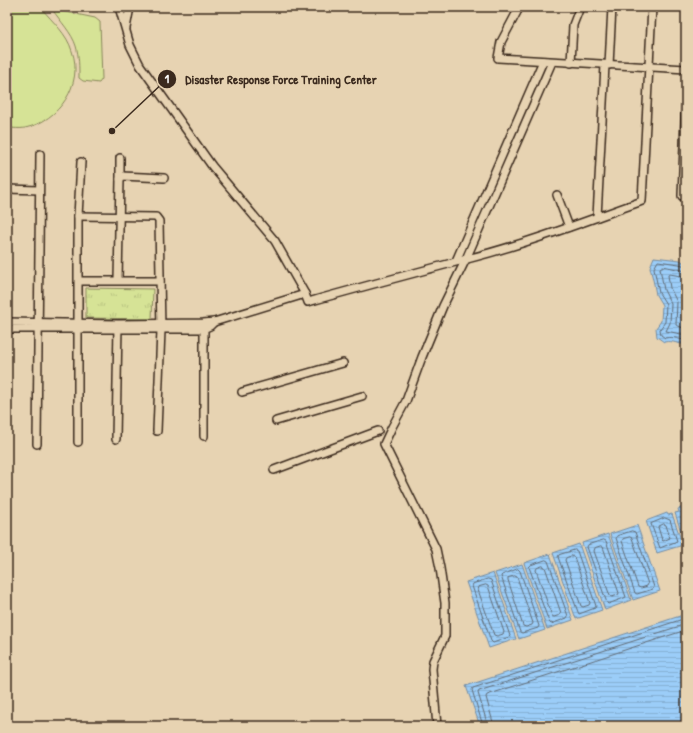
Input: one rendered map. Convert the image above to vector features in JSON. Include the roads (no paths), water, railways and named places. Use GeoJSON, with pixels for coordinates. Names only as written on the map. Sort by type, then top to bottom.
{"type":"FeatureCollection","features":[{"type":"Feature","properties":{"kind":"street"},"geometry":{"type":"LineString","coordinates":[[119,7],[130,45],[144,71],[212,166],[275,241],[308,302],[466,260],[534,239],[642,201],[652,7]]}},
{"type":"Feature","properties":{"kind":"street"},"geometry":{"type":"LineString","coordinates":[[125,30],[130,7]]}},
{"type":"Feature","properties":{"kind":"street"},"geometry":{"type":"LineString","coordinates":[[517,7],[518,10],[501,42],[498,58],[686,69]]}},
{"type":"Feature","properties":{"kind":"street"},"geometry":{"type":"LineString","coordinates":[[571,63],[573,25],[580,7]]}},
{"type":"Feature","properties":{"kind":"street"},"geometry":{"type":"LineString","coordinates":[[598,217],[612,7]]}},
{"type":"Feature","properties":{"kind":"street"},"geometry":{"type":"LineString","coordinates":[[437,726],[432,669],[433,661],[445,636],[446,621],[440,568],[436,548],[384,444],[406,401],[443,306],[466,260],[543,61]]}},
{"type":"Feature","properties":{"kind":"street"},"geometry":{"type":"LineString","coordinates":[[456,262],[552,62]]}},
{"type":"Feature","properties":{"kind":"street"},"geometry":{"type":"LineString","coordinates":[[682,196],[685,153],[686,94]]}},
{"type":"Feature","properties":{"kind":"street"},"geometry":{"type":"LineString","coordinates":[[37,444],[40,154]]}},
{"type":"Feature","properties":{"kind":"street"},"geometry":{"type":"LineString","coordinates":[[118,280],[120,158]]}},
{"type":"Feature","properties":{"kind":"street"},"geometry":{"type":"LineString","coordinates":[[78,442],[78,216],[81,162]]}},
{"type":"Feature","properties":{"kind":"street"},"geometry":{"type":"LineString","coordinates":[[120,178],[122,176],[164,178]]}},
{"type":"Feature","properties":{"kind":"street"},"geometry":{"type":"LineString","coordinates":[[7,189],[39,190]]}},
{"type":"Feature","properties":{"kind":"street"},"geometry":{"type":"LineString","coordinates":[[557,195],[568,227]]}},
{"type":"Feature","properties":{"kind":"street"},"geometry":{"type":"LineString","coordinates":[[78,216],[156,216],[159,221],[161,327],[157,431]]}},
{"type":"Feature","properties":{"kind":"street"},"geometry":{"type":"LineString","coordinates":[[79,281],[160,281]]}},
{"type":"Feature","properties":{"kind":"street"},"geometry":{"type":"LineString","coordinates":[[7,329],[38,326],[203,326],[305,294]]}},
{"type":"Feature","properties":{"kind":"street"},"geometry":{"type":"LineString","coordinates":[[7,322],[38,326]]}},
{"type":"Feature","properties":{"kind":"street"},"geometry":{"type":"LineString","coordinates":[[203,326],[204,436]]}},
{"type":"Feature","properties":{"kind":"street"},"geometry":{"type":"LineString","coordinates":[[116,439],[118,327]]}},
{"type":"Feature","properties":{"kind":"street"},"geometry":{"type":"LineString","coordinates":[[242,392],[343,363]]}},
{"type":"Feature","properties":{"kind":"street"},"geometry":{"type":"LineString","coordinates":[[276,421],[362,396]]}},
{"type":"Feature","properties":{"kind":"street"},"geometry":{"type":"LineString","coordinates":[[274,470],[378,431]]}},
{"type":"Feature","properties":{"kind":"water"},"geometry":{"type":"Polygon","coordinates":[[[654,257],[680,260],[686,264],[686,344],[664,342],[657,337],[656,328],[661,321],[662,305],[656,295],[650,267],[654,257]]]}},
{"type":"Feature","properties":{"kind":"water"},"geometry":{"type":"Polygon","coordinates":[[[686,506],[685,544],[675,513],[679,512],[678,509],[686,506]]]}},
{"type":"Feature","properties":{"kind":"water"},"geometry":{"type":"Polygon","coordinates":[[[667,513],[668,515],[672,514],[683,545],[657,553],[646,521],[667,513]]]}},
{"type":"Feature","properties":{"kind":"water"},"geometry":{"type":"Polygon","coordinates":[[[637,525],[660,591],[633,600],[610,534],[637,525]]]}},
{"type":"Feature","properties":{"kind":"water"},"geometry":{"type":"Polygon","coordinates":[[[608,534],[631,600],[605,610],[582,543],[608,534]]]}},
{"type":"Feature","properties":{"kind":"water"},"geometry":{"type":"Polygon","coordinates":[[[579,544],[602,610],[576,619],[553,553],[579,544]]]}},
{"type":"Feature","properties":{"kind":"water"},"geometry":{"type":"Polygon","coordinates":[[[550,554],[573,620],[547,629],[524,563],[550,554]]]}},
{"type":"Feature","properties":{"kind":"water"},"geometry":{"type":"Polygon","coordinates":[[[522,564],[545,630],[519,639],[495,573],[522,564]]]}},
{"type":"Feature","properties":{"kind":"water"},"geometry":{"type":"Polygon","coordinates":[[[493,573],[516,639],[489,648],[466,582],[493,573]]]}},
{"type":"Feature","properties":{"kind":"water"},"geometry":{"type":"Polygon","coordinates":[[[686,614],[686,726],[480,726],[466,686],[686,614]]]}},
{"type":"Feature","properties":{"kind":"place","name":"Disaster Response Force Training Center"},"geometry":{"type":"Point","coordinates":[112,131]}}]}
